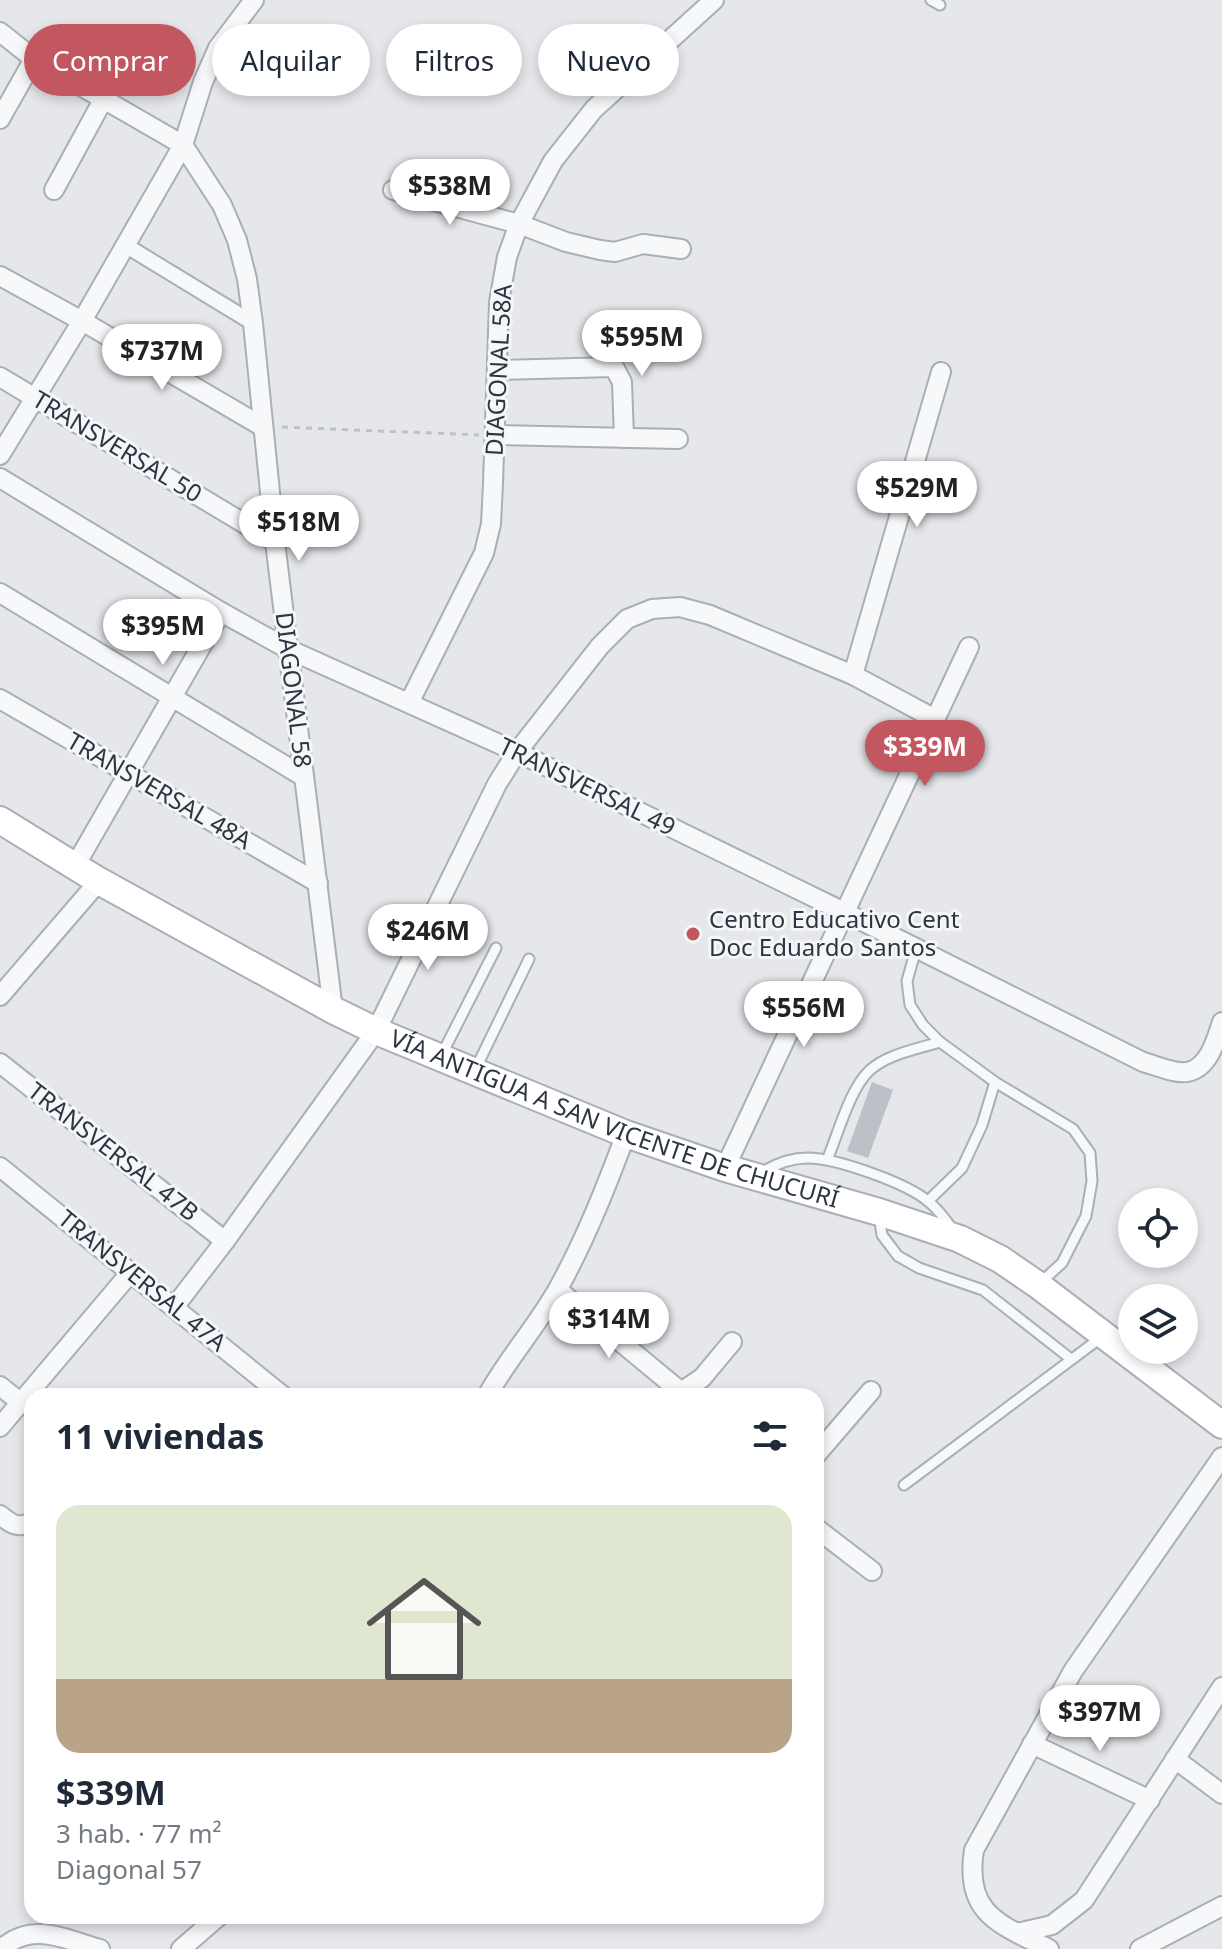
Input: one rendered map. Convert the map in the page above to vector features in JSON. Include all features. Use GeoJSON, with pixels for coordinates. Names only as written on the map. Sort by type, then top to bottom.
{"type":"FeatureCollection","features":[{"type":"Feature","properties":{"kind":"main road","name":"VÍA ANTIGUA A SAN VICENTE DE CHUCURÍ"},"geometry":{"type":"LineString","coordinates":[[0,820],[99,881],[333,1010],[440,1059],[626,1134],[725,1168],[879,1212],[960,1239],[1000,1259],[1038,1285],[1222,1425]]}},
{"type":"Feature","properties":{"kind":"street"},"geometry":{"type":"LineString","coordinates":[[0,455],[82,321],[183,145],[203,82],[218,48],[254,0]]}},
{"type":"Feature","properties":{"kind":"street","name":"DIAGONAL 58A"},"geometry":{"type":"LineString","coordinates":[[409,703],[484,553],[491,524],[499,302],[507,257],[519,224],[553,161],[594,109],[714,0]]}},
{"type":"Feature","properties":{"kind":"street"},"geometry":{"type":"LineString","coordinates":[[0,32],[24,51]]}},
{"type":"Feature","properties":{"kind":"street"},"geometry":{"type":"LineString","coordinates":[[0,119],[24,77]]}},
{"type":"Feature","properties":{"kind":"street"},"geometry":{"type":"LineString","coordinates":[[96,96],[183,145]]}},
{"type":"Feature","properties":{"kind":"street"},"geometry":{"type":"LineString","coordinates":[[54,190],[103,100]]}},
{"type":"Feature","properties":{"kind":"street","name":"DIAGONAL 58"},"geometry":{"type":"LineString","coordinates":[[183,145],[222,205],[237,240],[247,279],[275,542],[333,1010]]}},
{"type":"Feature","properties":{"kind":"street"},"geometry":{"type":"LineString","coordinates":[[393,190],[519,224],[566,242],[615,252],[643,244],[681,249]]}},
{"type":"Feature","properties":{"kind":"street"},"geometry":{"type":"LineString","coordinates":[[125,245],[253,323]]}},
{"type":"Feature","properties":{"kind":"street"},"geometry":{"type":"LineString","coordinates":[[0,276],[263,427]]}},
{"type":"Feature","properties":{"kind":"street"},"geometry":{"type":"LineString","coordinates":[[497,370],[614,367],[622,382],[624,438]]}},
{"type":"Feature","properties":{"kind":"street"},"geometry":{"type":"LineString","coordinates":[[853,675],[941,372]]}},
{"type":"Feature","properties":{"kind":"street","name":"TRANSVERSAL 50"},"geometry":{"type":"LineString","coordinates":[[0,377],[275,542]]}},
{"type":"Feature","properties":{"kind":"street"},"geometry":{"type":"LineString","coordinates":[[496,435],[678,439]]}},
{"type":"Feature","properties":{"kind":"street","name":"TRANSVERSAL 49"},"geometry":{"type":"LineString","coordinates":[[0,478],[288,649],[517,752],[1143,1062],[1186,1072],[1202,1064],[1213,1048],[1222,1022]]}},
{"type":"Feature","properties":{"kind":"street"},"geometry":{"type":"LineString","coordinates":[[0,593],[304,777]]}},
{"type":"Feature","properties":{"kind":"street"},"geometry":{"type":"LineString","coordinates":[[175,1306],[376,1031],[497,784],[517,752],[600,646],[627,619],[652,609],[680,607],[710,615],[853,675],[935,719]]}},
{"type":"Feature","properties":{"kind":"street"},"geometry":{"type":"LineString","coordinates":[[75,866],[221,612]]}},
{"type":"Feature","properties":{"kind":"street"},"geometry":{"type":"LineString","coordinates":[[725,1168],[969,647]]}},
{"type":"Feature","properties":{"kind":"street","name":"TRANSVERSAL 48A"},"geometry":{"type":"LineString","coordinates":[[0,699],[318,883]]}},
{"type":"Feature","properties":{"kind":"street"},"geometry":{"type":"LineString","coordinates":[[0,996],[99,881]]}},
{"type":"Feature","properties":{"kind":"street","name":"TRANSVERSAL 47B"},"geometry":{"type":"LineString","coordinates":[[0,1063],[225,1241]]}},
{"type":"Feature","properties":{"kind":"street"},"geometry":{"type":"LineString","coordinates":[[492,1388],[558,1290],[594,1219],[626,1134]]}},
{"type":"Feature","properties":{"kind":"street","name":"TRANSVERSAL 47A"},"geometry":{"type":"LineString","coordinates":[[0,1167],[273,1388]]}},
{"type":"Feature","properties":{"kind":"street"},"geometry":{"type":"LineString","coordinates":[[32,1388],[131,1272]]}},
{"type":"Feature","properties":{"kind":"street"},"geometry":{"type":"LineString","coordinates":[[558,1290],[673,1388]]}},
{"type":"Feature","properties":{"kind":"street"},"geometry":{"type":"LineString","coordinates":[[688,1388],[702,1378],[732,1342]]}},
{"type":"Feature","properties":{"kind":"street"},"geometry":{"type":"LineString","coordinates":[[0,1386],[20,1402]]}},
{"type":"Feature","properties":{"kind":"street"},"geometry":{"type":"LineString","coordinates":[[824,1446],[871,1391]]}},
{"type":"Feature","properties":{"kind":"street"},"geometry":{"type":"LineString","coordinates":[[0,1427],[24,1397]]}},
{"type":"Feature","properties":{"kind":"street"},"geometry":{"type":"LineString","coordinates":[[1049,1949],[989,1917],[976,1898],[970,1874],[974,1850],[1073,1671],[1222,1457]]}},
{"type":"Feature","properties":{"kind":"street"},"geometry":{"type":"LineString","coordinates":[[824,1534],[872,1571]]}},
{"type":"Feature","properties":{"kind":"street"},"geometry":{"type":"LineString","coordinates":[[1017,1933],[1052,1925],[1084,1900],[1222,1687]]}},
{"type":"Feature","properties":{"kind":"street"},"geometry":{"type":"LineString","coordinates":[[1032,1744],[1150,1800]]}},
{"type":"Feature","properties":{"kind":"street"},"geometry":{"type":"LineString","coordinates":[[1175,1759],[1222,1794]]}},
{"type":"Feature","properties":{"kind":"street"},"geometry":{"type":"LineString","coordinates":[[1140,1949],[1222,1906]]}},
{"type":"Feature","properties":{"kind":"street"},"geometry":{"type":"LineString","coordinates":[[181,1949],[210,1924]]}},
{"type":"Feature","properties":{"kind":"street"},"geometry":{"type":"LineString","coordinates":[[1,1949],[13,1938],[31,1932],[100,1949]]}},
{"type":"Feature","properties":{"kind":"lane"},"geometry":{"type":"LineString","coordinates":[[440,1059],[496,948]]}},
{"type":"Feature","properties":{"kind":"lane"},"geometry":{"type":"LineString","coordinates":[[916,949],[907,981],[910,1005],[923,1025],[940,1042],[995,1082],[1073,1129],[1090,1153],[1092,1181],[1086,1216],[1062,1263],[1038,1285]]}},
{"type":"Feature","properties":{"kind":"lane"},"geometry":{"type":"LineString","coordinates":[[474,1073],[529,959]]}},
{"type":"Feature","properties":{"kind":"lane"},"geometry":{"type":"LineString","coordinates":[[827,1160],[858,1085],[871,1069],[892,1057],[940,1042]]}},
{"type":"Feature","properties":{"kind":"lane"},"geometry":{"type":"LineString","coordinates":[[928,1201],[962,1168],[982,1125],[995,1082]]}},
{"type":"Feature","properties":{"kind":"lane"},"geometry":{"type":"LineString","coordinates":[[754,1177],[789,1160],[827,1160],[909,1189],[928,1201],[960,1239]]}},
{"type":"Feature","properties":{"kind":"lane"},"geometry":{"type":"LineString","coordinates":[[879,1212],[882,1235],[898,1256],[919,1268],[983,1290],[1071,1359]]}},
{"type":"Feature","properties":{"kind":"lane"},"geometry":{"type":"LineString","coordinates":[[904,1485],[1106,1334]]}},
{"type":"Feature","properties":{"kind":"path"},"geometry":{"type":"LineString","coordinates":[[263,427],[496,435]]}},
{"type":"Feature","properties":{"kind":"building"},"geometry":{"type":"Polygon","coordinates":[[[872,1082],[893,1090],[868,1158],[847,1151],[872,1082]]]}},
{"type":"Feature","properties":{"kind":"place","name":"Centro Educativo Cent Doc Eduardo Santos"},"geometry":{"type":"Point","coordinates":[693,934]}}]}
